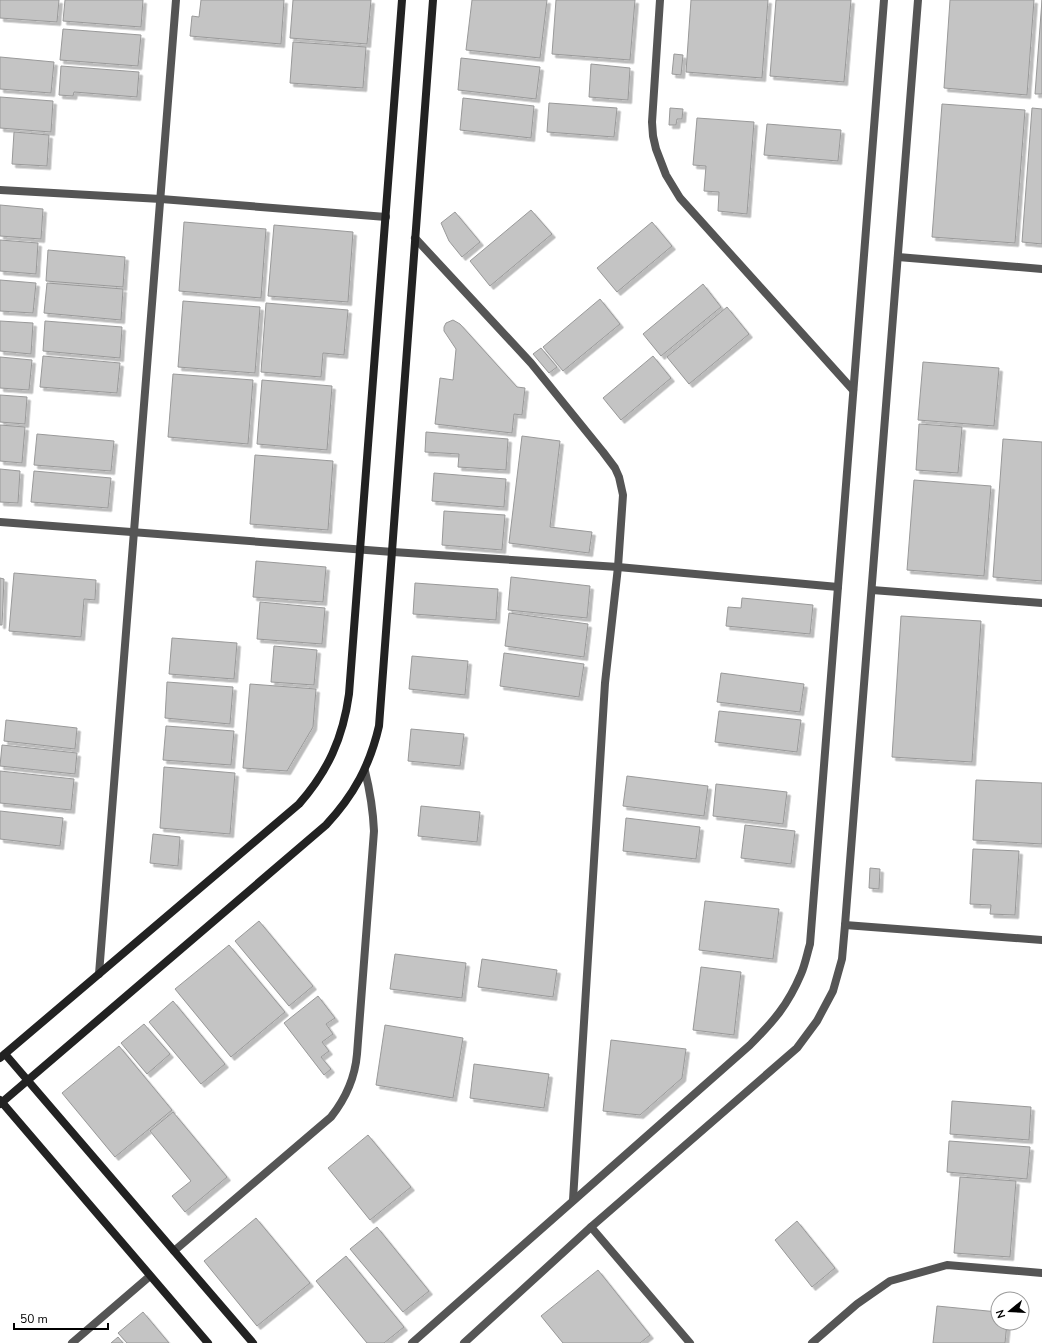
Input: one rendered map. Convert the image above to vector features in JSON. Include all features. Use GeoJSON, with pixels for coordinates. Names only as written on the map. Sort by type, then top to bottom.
{"type":"FeatureCollection","features":[{"type":"Feature","properties":{"kind":"street"},"geometry":{"type":"LineString","coordinates":[[99,974],[176,0]]}},
{"type":"Feature","properties":{"kind":"street"},"geometry":{"type":"LineString","coordinates":[[253,1343],[27,1081],[2,1056],[299,804],[320,776],[337,745],[347,712],[349,694],[402,0]]}},
{"type":"Feature","properties":{"kind":"street"},"geometry":{"type":"LineString","coordinates":[[208,1343],[1,1102],[326,825],[348,799],[365,771],[374,749],[379,726],[393,552],[433,0]]}},
{"type":"Feature","properties":{"kind":"street"},"geometry":{"type":"LineString","coordinates":[[660,0],[652,122],[656,149],[666,175],[680,198],[853,390]]}},
{"type":"Feature","properties":{"kind":"street"},"geometry":{"type":"LineString","coordinates":[[412,1343],[750,1045],[771,1024],[789,1000],[802,973],[810,944],[884,0]]}},
{"type":"Feature","properties":{"kind":"street"},"geometry":{"type":"LineString","coordinates":[[464,1343],[591,1227],[796,1048],[817,1021],[832,991],[842,959],[845,925],[918,0]]}},
{"type":"Feature","properties":{"kind":"street"},"geometry":{"type":"LineString","coordinates":[[0,190],[161,198],[386,217]]}},
{"type":"Feature","properties":{"kind":"street"},"geometry":{"type":"LineString","coordinates":[[415,238],[531,363],[604,452],[615,468],[619,477],[623,495],[618,567],[605,683],[573,1200]]}},
{"type":"Feature","properties":{"kind":"street"},"geometry":{"type":"LineString","coordinates":[[898,257],[1042,269]]}},
{"type":"Feature","properties":{"kind":"street"},"geometry":{"type":"LineString","coordinates":[[0,522],[360,550],[618,567],[838,587]]}},
{"type":"Feature","properties":{"kind":"street"},"geometry":{"type":"LineString","coordinates":[[872,590],[1042,603]]}},
{"type":"Feature","properties":{"kind":"street"},"geometry":{"type":"LineString","coordinates":[[174,1252],[331,1117],[350,1088],[356,1065],[374,832],[370,791],[365,771]]}},
{"type":"Feature","properties":{"kind":"street"},"geometry":{"type":"LineString","coordinates":[[845,925],[1042,940]]}},
{"type":"Feature","properties":{"kind":"street"},"geometry":{"type":"LineString","coordinates":[[591,1227],[690,1343]]}},
{"type":"Feature","properties":{"kind":"street"},"geometry":{"type":"LineString","coordinates":[[812,1343],[857,1304],[890,1281],[947,1265],[1042,1273]]}},
{"type":"Feature","properties":{"kind":"street"},"geometry":{"type":"LineString","coordinates":[[72,1343],[150,1276]]}},
{"type":"Feature","properties":{"kind":"building"},"geometry":{"type":"Polygon","coordinates":[[[0,0],[59,0],[57,22],[0,18],[0,0]]]}},
{"type":"Feature","properties":{"kind":"building"},"geometry":{"type":"Polygon","coordinates":[[[65,0],[143,0],[141,27],[63,21],[65,0]]]}},
{"type":"Feature","properties":{"kind":"building"},"geometry":{"type":"Polygon","coordinates":[[[201,0],[284,0],[281,44],[190,36],[192,16],[199,17],[201,0]]]}},
{"type":"Feature","properties":{"kind":"building"},"geometry":{"type":"Polygon","coordinates":[[[293,0],[371,0],[367,44],[290,38],[293,0]]]}},
{"type":"Feature","properties":{"kind":"building"},"geometry":{"type":"Polygon","coordinates":[[[472,0],[547,0],[540,58],[466,50],[472,0]]]}},
{"type":"Feature","properties":{"kind":"building"},"geometry":{"type":"Polygon","coordinates":[[[556,0],[635,0],[630,60],[552,54],[556,0]]]}},
{"type":"Feature","properties":{"kind":"building"},"geometry":{"type":"Polygon","coordinates":[[[691,0],[768,0],[762,78],[686,72],[691,0]]]}},
{"type":"Feature","properties":{"kind":"building"},"geometry":{"type":"Polygon","coordinates":[[[776,0],[851,0],[844,82],[770,76],[776,0]]]}},
{"type":"Feature","properties":{"kind":"building"},"geometry":{"type":"Polygon","coordinates":[[[950,0],[1034,0],[1027,95],[944,88],[950,0]]]}},
{"type":"Feature","properties":{"kind":"building"},"geometry":{"type":"Polygon","coordinates":[[[1042,0],[1042,94],[1035,94],[1042,0]]]}},
{"type":"Feature","properties":{"kind":"building"},"geometry":{"type":"Polygon","coordinates":[[[63,29],[141,35],[138,66],[60,60],[63,29]]]}},
{"type":"Feature","properties":{"kind":"building"},"geometry":{"type":"Polygon","coordinates":[[[293,42],[366,47],[363,88],[290,83],[293,42]]]}},
{"type":"Feature","properties":{"kind":"building"},"geometry":{"type":"Polygon","coordinates":[[[674,54],[683,55],[681,75],[672,74],[674,54]]]}},
{"type":"Feature","properties":{"kind":"building"},"geometry":{"type":"Polygon","coordinates":[[[0,57],[54,62],[51,93],[0,89],[0,57]]]}},
{"type":"Feature","properties":{"kind":"building"},"geometry":{"type":"Polygon","coordinates":[[[461,58],[540,67],[536,99],[458,90],[461,58]]]}},
{"type":"Feature","properties":{"kind":"building"},"geometry":{"type":"Polygon","coordinates":[[[591,64],[630,68],[628,100],[589,97],[591,64]]]}},
{"type":"Feature","properties":{"kind":"building"},"geometry":{"type":"Polygon","coordinates":[[[61,66],[139,72],[137,97],[74,92],[73,96],[59,95],[61,66]]]}},
{"type":"Feature","properties":{"kind":"building"},"geometry":{"type":"Polygon","coordinates":[[[0,97],[53,101],[51,132],[0,128],[0,97]]]}},
{"type":"Feature","properties":{"kind":"building"},"geometry":{"type":"Polygon","coordinates":[[[463,98],[534,106],[531,138],[460,130],[463,98]]]}},
{"type":"Feature","properties":{"kind":"building"},"geometry":{"type":"Polygon","coordinates":[[[549,103],[617,108],[614,137],[547,132],[549,103]]]}},
{"type":"Feature","properties":{"kind":"building"},"geometry":{"type":"Polygon","coordinates":[[[942,104],[1025,110],[1015,243],[932,237],[942,104]]]}},
{"type":"Feature","properties":{"kind":"building"},"geometry":{"type":"Polygon","coordinates":[[[670,108],[683,109],[682,119],[677,119],[676,125],[669,125],[670,108]]]}},
{"type":"Feature","properties":{"kind":"building"},"geometry":{"type":"Polygon","coordinates":[[[1032,108],[1042,109],[1042,244],[1022,242],[1032,108]]]}},
{"type":"Feature","properties":{"kind":"building"},"geometry":{"type":"Polygon","coordinates":[[[697,118],[754,122],[747,214],[718,211],[719,192],[704,191],[706,166],[693,165],[697,118]]]}},
{"type":"Feature","properties":{"kind":"building"},"geometry":{"type":"Polygon","coordinates":[[[767,124],[841,130],[838,161],[764,155],[767,124]]]}},
{"type":"Feature","properties":{"kind":"building"},"geometry":{"type":"Polygon","coordinates":[[[14,132],[49,135],[47,166],[12,164],[14,132]]]}},
{"type":"Feature","properties":{"kind":"building"},"geometry":{"type":"Polygon","coordinates":[[[0,205],[43,209],[41,239],[0,236],[0,205]]]}},
{"type":"Feature","properties":{"kind":"building"},"geometry":{"type":"Polygon","coordinates":[[[531,210],[552,234],[490,286],[470,261],[531,210]]]}},
{"type":"Feature","properties":{"kind":"building"},"geometry":{"type":"Polygon","coordinates":[[[455,212],[480,242],[462,257],[449,241],[441,223],[455,212]]]}},
{"type":"Feature","properties":{"kind":"building"},"geometry":{"type":"Polygon","coordinates":[[[184,222],[266,229],[261,298],[179,291],[184,222]]]}},
{"type":"Feature","properties":{"kind":"building"},"geometry":{"type":"Polygon","coordinates":[[[652,222],[672,246],[617,292],[597,268],[652,222]]]}},
{"type":"Feature","properties":{"kind":"building"},"geometry":{"type":"Polygon","coordinates":[[[274,225],[353,232],[348,302],[268,296],[274,225]]]}},
{"type":"Feature","properties":{"kind":"building"},"geometry":{"type":"Polygon","coordinates":[[[0,240],[38,243],[36,274],[0,271],[0,240]]]}},
{"type":"Feature","properties":{"kind":"building"},"geometry":{"type":"Polygon","coordinates":[[[48,250],[125,257],[123,287],[46,281],[48,250]]]}},
{"type":"Feature","properties":{"kind":"building"},"geometry":{"type":"Polygon","coordinates":[[[0,280],[36,283],[33,313],[0,311],[0,280]]]}},
{"type":"Feature","properties":{"kind":"building"},"geometry":{"type":"Polygon","coordinates":[[[47,283],[123,289],[121,320],[44,313],[47,283]]]}},
{"type":"Feature","properties":{"kind":"building"},"geometry":{"type":"Polygon","coordinates":[[[703,284],[721,307],[661,356],[643,334],[703,284]]]}},
{"type":"Feature","properties":{"kind":"building"},"geometry":{"type":"Polygon","coordinates":[[[600,299],[620,324],[563,371],[543,347],[600,299]]]}},
{"type":"Feature","properties":{"kind":"building"},"geometry":{"type":"Polygon","coordinates":[[[183,301],[260,307],[255,373],[178,367],[183,301]]]}},
{"type":"Feature","properties":{"kind":"building"},"geometry":{"type":"Polygon","coordinates":[[[266,303],[348,310],[344,355],[323,353],[321,377],[261,372],[266,303]]]}},
{"type":"Feature","properties":{"kind":"building"},"geometry":{"type":"Polygon","coordinates":[[[727,307],[749,334],[689,384],[667,357],[727,307]]]}},
{"type":"Feature","properties":{"kind":"building"},"geometry":{"type":"Polygon","coordinates":[[[453,320],[460,324],[517,387],[525,388],[522,415],[514,414],[512,433],[435,424],[440,378],[453,380],[456,349],[444,331],[444,327],[446,323],[453,320]]]}},
{"type":"Feature","properties":{"kind":"building"},"geometry":{"type":"Polygon","coordinates":[[[0,321],[33,323],[31,354],[0,351],[0,321]]]}},
{"type":"Feature","properties":{"kind":"building"},"geometry":{"type":"Polygon","coordinates":[[[45,321],[122,327],[120,358],[43,351],[45,321]]]}},
{"type":"Feature","properties":{"kind":"building"},"geometry":{"type":"Polygon","coordinates":[[[541,348],[557,367],[549,373],[533,354],[541,348]]]}},
{"type":"Feature","properties":{"kind":"building"},"geometry":{"type":"Polygon","coordinates":[[[43,356],[120,363],[117,393],[40,387],[43,356]]]}},
{"type":"Feature","properties":{"kind":"building"},"geometry":{"type":"Polygon","coordinates":[[[653,356],[671,378],[621,420],[603,398],[653,356]]]}},
{"type":"Feature","properties":{"kind":"building"},"geometry":{"type":"Polygon","coordinates":[[[0,357],[32,360],[29,390],[0,388],[0,357]]]}},
{"type":"Feature","properties":{"kind":"building"},"geometry":{"type":"Polygon","coordinates":[[[923,362],[999,368],[994,426],[918,420],[923,362]]]}},
{"type":"Feature","properties":{"kind":"building"},"geometry":{"type":"Polygon","coordinates":[[[173,374],[253,380],[248,444],[168,437],[173,374]]]}},
{"type":"Feature","properties":{"kind":"building"},"geometry":{"type":"Polygon","coordinates":[[[262,380],[332,386],[327,450],[257,444],[262,380]]]}},
{"type":"Feature","properties":{"kind":"building"},"geometry":{"type":"Polygon","coordinates":[[[0,395],[27,397],[25,424],[0,422],[0,395]]]}},
{"type":"Feature","properties":{"kind":"building"},"geometry":{"type":"Polygon","coordinates":[[[919,424],[962,427],[958,473],[916,470],[919,424]]]}},
{"type":"Feature","properties":{"kind":"building"},"geometry":{"type":"Polygon","coordinates":[[[0,425],[25,427],[22,463],[0,461],[0,425]]]}},
{"type":"Feature","properties":{"kind":"building"},"geometry":{"type":"Polygon","coordinates":[[[426,432],[508,439],[506,470],[458,467],[459,454],[425,452],[426,432]]]}},
{"type":"Feature","properties":{"kind":"building"},"geometry":{"type":"Polygon","coordinates":[[[37,434],[114,441],[111,471],[34,465],[37,434]]]}},
{"type":"Feature","properties":{"kind":"building"},"geometry":{"type":"Polygon","coordinates":[[[522,436],[560,441],[550,527],[592,532],[589,553],[509,543],[522,436]]]}},
{"type":"Feature","properties":{"kind":"building"},"geometry":{"type":"Polygon","coordinates":[[[1003,439],[1042,442],[1042,581],[993,577],[1003,439]]]}},
{"type":"Feature","properties":{"kind":"building"},"geometry":{"type":"Polygon","coordinates":[[[255,455],[333,461],[328,530],[250,524],[255,455]]]}},
{"type":"Feature","properties":{"kind":"building"},"geometry":{"type":"Polygon","coordinates":[[[0,469],[20,471],[18,503],[0,502],[0,469]]]}},
{"type":"Feature","properties":{"kind":"building"},"geometry":{"type":"Polygon","coordinates":[[[34,471],[111,478],[108,508],[31,502],[34,471]]]}},
{"type":"Feature","properties":{"kind":"building"},"geometry":{"type":"Polygon","coordinates":[[[434,473],[506,479],[504,507],[432,501],[434,473]]]}},
{"type":"Feature","properties":{"kind":"building"},"geometry":{"type":"Polygon","coordinates":[[[914,480],[991,486],[984,576],[907,570],[914,480]]]}},
{"type":"Feature","properties":{"kind":"building"},"geometry":{"type":"Polygon","coordinates":[[[444,511],[505,515],[502,550],[442,545],[444,511]]]}},
{"type":"Feature","properties":{"kind":"building"},"geometry":{"type":"Polygon","coordinates":[[[256,561],[326,567],[323,602],[253,597],[256,561]]]}},
{"type":"Feature","properties":{"kind":"building"},"geometry":{"type":"Polygon","coordinates":[[[14,573],[96,580],[95,600],[84,599],[81,637],[9,631],[14,573]]]}},
{"type":"Feature","properties":{"kind":"building"},"geometry":{"type":"Polygon","coordinates":[[[511,577],[590,586],[587,618],[508,610],[511,577]]]}},
{"type":"Feature","properties":{"kind":"building"},"geometry":{"type":"Polygon","coordinates":[[[0,578],[4,579],[2,625],[0,625],[0,578]]]}},
{"type":"Feature","properties":{"kind":"building"},"geometry":{"type":"Polygon","coordinates":[[[415,583],[498,589],[496,620],[413,614],[415,583]]]}},
{"type":"Feature","properties":{"kind":"building"},"geometry":{"type":"Polygon","coordinates":[[[742,598],[813,605],[810,634],[726,626],[728,607],[741,608],[742,598]]]}},
{"type":"Feature","properties":{"kind":"building"},"geometry":{"type":"Polygon","coordinates":[[[260,602],[325,608],[322,644],[257,639],[260,602]]]}},
{"type":"Feature","properties":{"kind":"building"},"geometry":{"type":"Polygon","coordinates":[[[509,613],[588,624],[584,657],[505,646],[509,613]]]}},
{"type":"Feature","properties":{"kind":"building"},"geometry":{"type":"Polygon","coordinates":[[[901,616],[981,621],[972,762],[892,757],[901,616]]]}},
{"type":"Feature","properties":{"kind":"building"},"geometry":{"type":"Polygon","coordinates":[[[172,638],[237,643],[234,679],[169,674],[172,638]]]}},
{"type":"Feature","properties":{"kind":"building"},"geometry":{"type":"Polygon","coordinates":[[[274,646],[317,650],[314,685],[271,682],[274,646]]]}},
{"type":"Feature","properties":{"kind":"building"},"geometry":{"type":"Polygon","coordinates":[[[504,653],[584,664],[579,697],[500,686],[504,653]]]}},
{"type":"Feature","properties":{"kind":"building"},"geometry":{"type":"Polygon","coordinates":[[[412,656],[468,661],[465,695],[409,689],[412,656]]]}},
{"type":"Feature","properties":{"kind":"building"},"geometry":{"type":"Polygon","coordinates":[[[721,673],[804,684],[800,712],[717,702],[721,673]]]}},
{"type":"Feature","properties":{"kind":"building"},"geometry":{"type":"Polygon","coordinates":[[[167,682],[233,687],[230,724],[165,718],[167,682]]]}},
{"type":"Feature","properties":{"kind":"building"},"geometry":{"type":"Polygon","coordinates":[[[250,684],[316,689],[313,727],[287,771],[243,768],[250,684]]]}},
{"type":"Feature","properties":{"kind":"building"},"geometry":{"type":"Polygon","coordinates":[[[719,711],[801,720],[797,752],[715,742],[719,711]]]}},
{"type":"Feature","properties":{"kind":"building"},"geometry":{"type":"Polygon","coordinates":[[[6,720],[77,728],[75,749],[4,741],[6,720]]]}},
{"type":"Feature","properties":{"kind":"building"},"geometry":{"type":"Polygon","coordinates":[[[166,726],[234,731],[231,765],[163,760],[166,726]]]}},
{"type":"Feature","properties":{"kind":"building"},"geometry":{"type":"Polygon","coordinates":[[[411,729],[464,734],[460,766],[408,761],[411,729]]]}},
{"type":"Feature","properties":{"kind":"building"},"geometry":{"type":"Polygon","coordinates":[[[2,745],[77,753],[75,774],[0,766],[2,745]]]}},
{"type":"Feature","properties":{"kind":"building"},"geometry":{"type":"Polygon","coordinates":[[[164,767],[235,773],[230,834],[160,828],[164,767]]]}},
{"type":"Feature","properties":{"kind":"building"},"geometry":{"type":"Polygon","coordinates":[[[0,771],[74,779],[71,810],[0,803],[0,771]]]}},
{"type":"Feature","properties":{"kind":"building"},"geometry":{"type":"Polygon","coordinates":[[[627,776],[708,786],[704,816],[623,806],[627,776]]]}},
{"type":"Feature","properties":{"kind":"building"},"geometry":{"type":"Polygon","coordinates":[[[976,780],[1042,783],[1042,844],[973,840],[976,780]]]}},
{"type":"Feature","properties":{"kind":"building"},"geometry":{"type":"Polygon","coordinates":[[[716,784],[787,792],[783,824],[713,816],[716,784]]]}},
{"type":"Feature","properties":{"kind":"building"},"geometry":{"type":"Polygon","coordinates":[[[421,806],[480,812],[477,842],[418,836],[421,806]]]}},
{"type":"Feature","properties":{"kind":"building"},"geometry":{"type":"Polygon","coordinates":[[[0,811],[63,818],[60,846],[0,839],[0,811]]]}},
{"type":"Feature","properties":{"kind":"building"},"geometry":{"type":"Polygon","coordinates":[[[626,818],[700,827],[696,859],[623,851],[626,818]]]}},
{"type":"Feature","properties":{"kind":"building"},"geometry":{"type":"Polygon","coordinates":[[[745,825],[795,831],[791,864],[741,858],[745,825]]]}},
{"type":"Feature","properties":{"kind":"building"},"geometry":{"type":"Polygon","coordinates":[[[153,834],[180,837],[178,866],[150,863],[153,834]]]}},
{"type":"Feature","properties":{"kind":"building"},"geometry":{"type":"Polygon","coordinates":[[[973,849],[1019,851],[1015,915],[990,914],[991,905],[970,904],[973,849]]]}},
{"type":"Feature","properties":{"kind":"building"},"geometry":{"type":"Polygon","coordinates":[[[870,868],[880,869],[879,889],[869,888],[870,868]]]}},
{"type":"Feature","properties":{"kind":"building"},"geometry":{"type":"Polygon","coordinates":[[[705,901],[779,909],[773,959],[699,950],[705,901]]]}},
{"type":"Feature","properties":{"kind":"building"},"geometry":{"type":"Polygon","coordinates":[[[259,921],[313,986],[289,1006],[235,941],[259,921]]]}},
{"type":"Feature","properties":{"kind":"building"},"geometry":{"type":"Polygon","coordinates":[[[229,945],[285,1012],[231,1057],[175,989],[229,945]]]}},
{"type":"Feature","properties":{"kind":"building"},"geometry":{"type":"Polygon","coordinates":[[[395,954],[466,963],[462,998],[390,989],[395,954]]]}},
{"type":"Feature","properties":{"kind":"building"},"geometry":{"type":"Polygon","coordinates":[[[482,959],[557,970],[553,997],[478,987],[482,959]]]}},
{"type":"Feature","properties":{"kind":"building"},"geometry":{"type":"Polygon","coordinates":[[[701,967],[741,972],[734,1035],[693,1030],[701,967]]]}},
{"type":"Feature","properties":{"kind":"building"},"geometry":{"type":"Polygon","coordinates":[[[318,996],[335,1018],[326,1024],[333,1034],[322,1042],[329,1051],[321,1057],[331,1069],[324,1075],[284,1023],[318,996]]]}},
{"type":"Feature","properties":{"kind":"building"},"geometry":{"type":"Polygon","coordinates":[[[173,1001],[225,1064],[201,1084],[149,1022],[173,1001]]]}},
{"type":"Feature","properties":{"kind":"building"},"geometry":{"type":"Polygon","coordinates":[[[144,1024],[170,1054],[147,1074],[121,1043],[144,1024]]]}},
{"type":"Feature","properties":{"kind":"building"},"geometry":{"type":"Polygon","coordinates":[[[385,1025],[463,1038],[453,1098],[376,1085],[385,1025]]]}},
{"type":"Feature","properties":{"kind":"building"},"geometry":{"type":"Polygon","coordinates":[[[611,1040],[686,1049],[682,1078],[640,1115],[603,1111],[611,1040]]]}},
{"type":"Feature","properties":{"kind":"building"},"geometry":{"type":"Polygon","coordinates":[[[119,1046],[172,1110],[115,1157],[62,1093],[119,1046]]]}},
{"type":"Feature","properties":{"kind":"building"},"geometry":{"type":"Polygon","coordinates":[[[474,1064],[549,1074],[544,1108],[470,1098],[474,1064]]]}},
{"type":"Feature","properties":{"kind":"building"},"geometry":{"type":"Polygon","coordinates":[[[952,1101],[1031,1107],[1029,1140],[950,1134],[952,1101]]]}},
{"type":"Feature","properties":{"kind":"building"},"geometry":{"type":"Polygon","coordinates":[[[173,1112],[227,1177],[185,1212],[172,1196],[191,1181],[150,1131],[173,1112]]]}},
{"type":"Feature","properties":{"kind":"building"},"geometry":{"type":"Polygon","coordinates":[[[368,1135],[411,1187],[370,1220],[328,1168],[368,1135]]]}},
{"type":"Feature","properties":{"kind":"building"},"geometry":{"type":"Polygon","coordinates":[[[949,1141],[1030,1147],[1027,1179],[947,1172],[949,1141]]]}},
{"type":"Feature","properties":{"kind":"building"},"geometry":{"type":"Polygon","coordinates":[[[960,1177],[1016,1181],[1010,1257],[954,1253],[960,1177]]]}},
{"type":"Feature","properties":{"kind":"building"},"geometry":{"type":"Polygon","coordinates":[[[256,1218],[310,1283],[257,1326],[204,1261],[256,1218]]]}},
{"type":"Feature","properties":{"kind":"building"},"geometry":{"type":"Polygon","coordinates":[[[797,1221],[835,1268],[812,1287],[775,1240],[797,1221]]]}},
{"type":"Feature","properties":{"kind":"building"},"geometry":{"type":"Polygon","coordinates":[[[377,1227],[429,1291],[403,1312],[350,1249],[377,1227]]]}},
{"type":"Feature","properties":{"kind":"building"},"geometry":{"type":"Polygon","coordinates":[[[346,1256],[404,1327],[384,1343],[367,1343],[316,1281],[346,1256]]]}},
{"type":"Feature","properties":{"kind":"building"},"geometry":{"type":"Polygon","coordinates":[[[598,1270],[650,1335],[640,1343],[563,1343],[541,1316],[598,1270]]]}},
{"type":"Feature","properties":{"kind":"building"},"geometry":{"type":"Polygon","coordinates":[[[937,1306],[990,1311],[990,1331],[1006,1331],[1005,1343],[933,1343],[937,1306]]]}},
{"type":"Feature","properties":{"kind":"building"},"geometry":{"type":"Polygon","coordinates":[[[143,1312],[169,1343],[127,1343],[118,1333],[143,1312]]]}},
{"type":"Feature","properties":{"kind":"building"},"geometry":{"type":"Polygon","coordinates":[[[118,1337],[123,1343],[111,1343],[118,1337]]]}}]}
